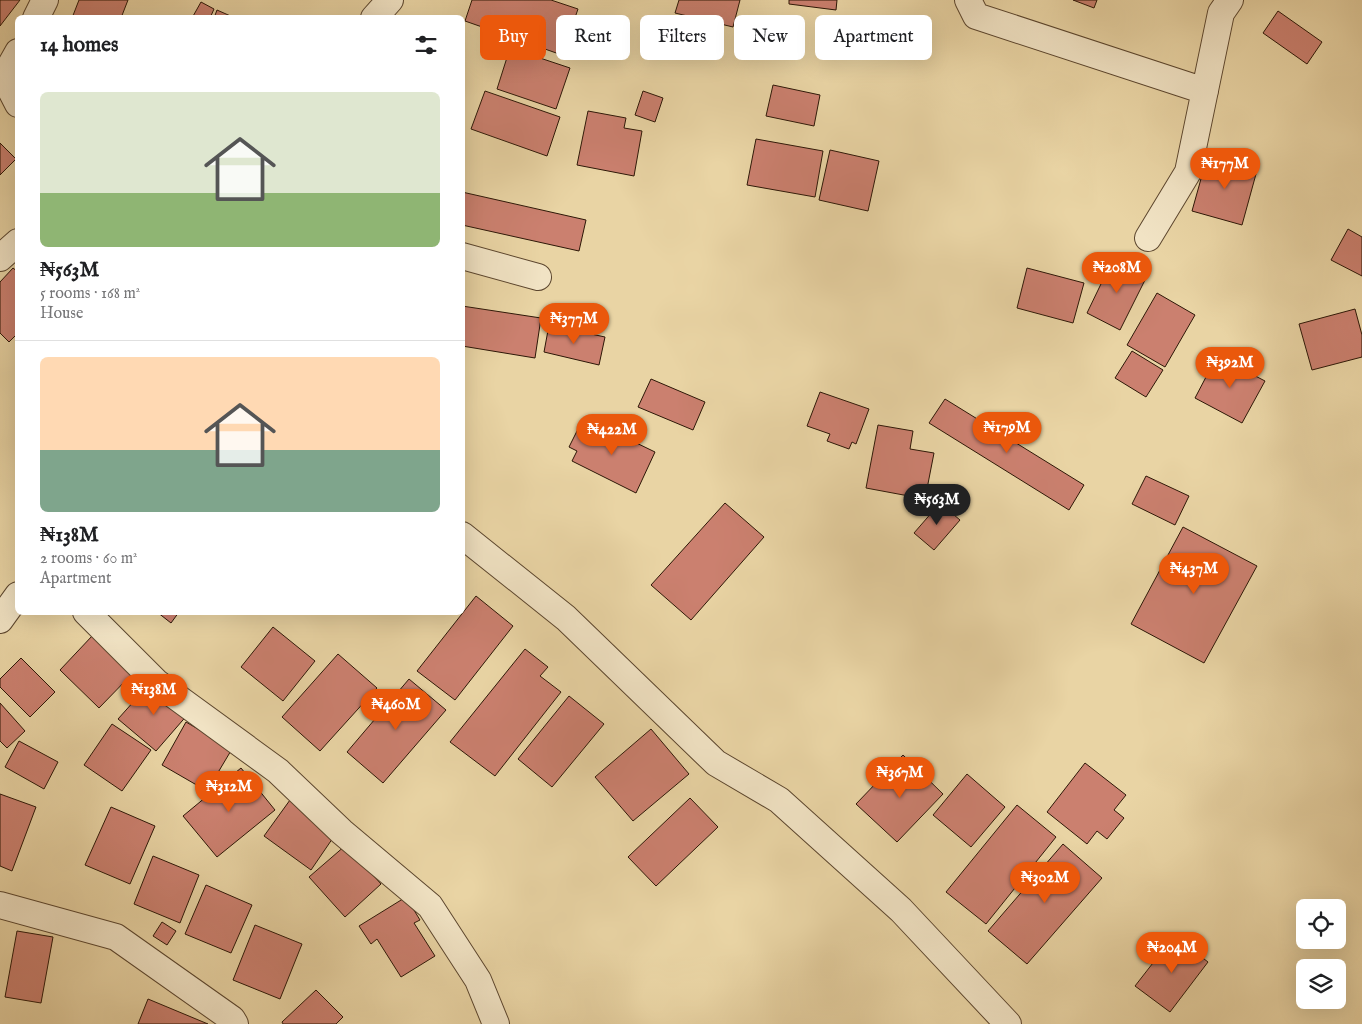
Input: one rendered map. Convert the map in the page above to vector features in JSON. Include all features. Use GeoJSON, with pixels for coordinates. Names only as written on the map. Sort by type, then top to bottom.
{"type":"FeatureCollection","features":[{"type":"Feature","properties":{"kind":"street"},"geometry":{"type":"LineString","coordinates":[[37,15],[44,0]]}},
{"type":"Feature","properties":{"kind":"street"},"geometry":{"type":"LineString","coordinates":[[968,0],[976,16],[1205,91]]}},
{"type":"Feature","properties":{"kind":"street"},"geometry":{"type":"LineString","coordinates":[[1148,238],[1188,172],[1222,13],[1230,0]]}},
{"type":"Feature","properties":{"kind":"street"},"geometry":{"type":"LineString","coordinates":[[15,59],[7,78],[15,97]]}},
{"type":"Feature","properties":{"kind":"street"},"geometry":{"type":"LineString","coordinates":[[0,258],[15,245]]}},
{"type":"Feature","properties":{"kind":"street"},"geometry":{"type":"LineString","coordinates":[[465,257],[538,277]]}},
{"type":"Feature","properties":{"kind":"street"},"geometry":{"type":"LineString","coordinates":[[465,538],[566,618],[716,763],[779,800],[901,910],[1008,1024]]}},
{"type":"Feature","properties":{"kind":"street"},"geometry":{"type":"LineString","coordinates":[[0,620],[15,599]]}},
{"type":"Feature","properties":{"kind":"street"},"geometry":{"type":"LineString","coordinates":[[89,615],[156,682],[278,771],[342,832],[430,906],[478,980],[496,1024]]}},
{"type":"Feature","properties":{"kind":"street"},"geometry":{"type":"LineString","coordinates":[[0,905],[116,937],[232,1019],[235,1024]]}},
{"type":"Feature","properties":{"kind":"building"},"geometry":{"type":"Polygon","coordinates":[[[0,0],[20,0],[0,26],[0,0]]]}},
{"type":"Feature","properties":{"kind":"building"},"geometry":{"type":"Polygon","coordinates":[[[79,0],[128,0],[122,15],[73,15],[79,0]]]}},
{"type":"Feature","properties":{"kind":"building"},"geometry":{"type":"Polygon","coordinates":[[[472,0],[551,0],[578,9],[576,15],[556,15],[556,53],[546,49],[546,15],[480,15],[480,26],[465,21],[472,0]]]}},
{"type":"Feature","properties":{"kind":"building"},"geometry":{"type":"Polygon","coordinates":[[[679,0],[740,0],[736,15],[734,15],[733,27],[724,25],[724,15],[683,15],[675,13],[679,0]]]}},
{"type":"Feature","properties":{"kind":"building"},"geometry":{"type":"Polygon","coordinates":[[[789,0],[837,0],[836,10],[789,4],[789,0]]]}},
{"type":"Feature","properties":{"kind":"building"},"geometry":{"type":"Polygon","coordinates":[[[1073,0],[1097,0],[1094,8],[1073,0]]]}},
{"type":"Feature","properties":{"kind":"building"},"geometry":{"type":"Polygon","coordinates":[[[201,2],[214,9],[211,15],[194,15],[201,2]]]}},
{"type":"Feature","properties":{"kind":"building"},"geometry":{"type":"Polygon","coordinates":[[[217,10],[228,15],[215,15],[217,10]]]}},
{"type":"Feature","properties":{"kind":"building"},"geometry":{"type":"Polygon","coordinates":[[[1278,11],[1322,42],[1307,64],[1263,33],[1278,11]]]}},
{"type":"Feature","properties":{"kind":"building"},"geometry":{"type":"Polygon","coordinates":[[[506,60],[546,60],[570,68],[556,109],[497,89],[506,60]]]}},
{"type":"Feature","properties":{"kind":"building"},"geometry":{"type":"Polygon","coordinates":[[[773,85],[820,95],[814,126],[766,116],[773,85]]]}},
{"type":"Feature","properties":{"kind":"building"},"geometry":{"type":"Polygon","coordinates":[[[485,91],[560,117],[547,156],[471,129],[485,91]]]}},
{"type":"Feature","properties":{"kind":"building"},"geometry":{"type":"Polygon","coordinates":[[[643,91],[663,98],[655,122],[635,115],[643,91]]]}},
{"type":"Feature","properties":{"kind":"building"},"geometry":{"type":"Polygon","coordinates":[[[588,111],[626,118],[624,128],[642,131],[634,176],[577,165],[588,111]]]}},
{"type":"Feature","properties":{"kind":"building"},"geometry":{"type":"Polygon","coordinates":[[[756,139],[823,151],[815,197],[747,185],[756,139]]]}},
{"type":"Feature","properties":{"kind":"building"},"geometry":{"type":"Polygon","coordinates":[[[0,143],[15,160],[0,175],[0,143]]]}},
{"type":"Feature","properties":{"kind":"building"},"geometry":{"type":"Polygon","coordinates":[[[830,150],[879,161],[868,211],[819,200],[830,150]]]}},
{"type":"Feature","properties":{"kind":"building"},"geometry":{"type":"Polygon","coordinates":[[[1224,156],[1250,163],[1248,171],[1256,174],[1242,225],[1192,211],[1206,161],[1222,165],[1224,156]]]}},
{"type":"Feature","properties":{"kind":"building"},"geometry":{"type":"Polygon","coordinates":[[[465,193],[586,220],[579,251],[465,226],[465,193]]]}},
{"type":"Feature","properties":{"kind":"building"},"geometry":{"type":"Polygon","coordinates":[[[1348,229],[1362,237],[1362,276],[1331,260],[1348,229]]]}},
{"type":"Feature","properties":{"kind":"building"},"geometry":{"type":"Polygon","coordinates":[[[1113,259],[1147,276],[1120,330],[1087,313],[1113,259]]]}},
{"type":"Feature","properties":{"kind":"building"},"geometry":{"type":"Polygon","coordinates":[[[13,268],[15,270],[15,336],[9,342],[0,333],[0,282],[13,268]]]}},
{"type":"Feature","properties":{"kind":"building"},"geometry":{"type":"Polygon","coordinates":[[[1027,268],[1084,283],[1073,323],[1017,308],[1027,268]]]}},
{"type":"Feature","properties":{"kind":"building"},"geometry":{"type":"Polygon","coordinates":[[[1157,293],[1195,315],[1165,367],[1127,345],[1157,293]]]}},
{"type":"Feature","properties":{"kind":"building"},"geometry":{"type":"Polygon","coordinates":[[[465,306],[541,318],[535,358],[465,346],[465,306]]]}},
{"type":"Feature","properties":{"kind":"building"},"geometry":{"type":"Polygon","coordinates":[[[1355,309],[1362,335],[1362,357],[1312,370],[1299,324],[1355,309]]]}},
{"type":"Feature","properties":{"kind":"building"},"geometry":{"type":"Polygon","coordinates":[[[549,325],[605,337],[599,365],[544,352],[549,325]]]}},
{"type":"Feature","properties":{"kind":"building"},"geometry":{"type":"Polygon","coordinates":[[[1132,351],[1163,370],[1146,397],[1115,378],[1132,351]]]}},
{"type":"Feature","properties":{"kind":"building"},"geometry":{"type":"Polygon","coordinates":[[[1217,356],[1265,381],[1242,423],[1195,398],[1217,356]]]}},
{"type":"Feature","properties":{"kind":"building"},"geometry":{"type":"Polygon","coordinates":[[[651,379],[705,402],[693,430],[638,407],[651,379]]]}},
{"type":"Feature","properties":{"kind":"building"},"geometry":{"type":"Polygon","coordinates":[[[820,392],[869,409],[856,444],[852,442],[849,449],[827,441],[830,434],[807,426],[820,392]]]}},
{"type":"Feature","properties":{"kind":"building"},"geometry":{"type":"Polygon","coordinates":[[[945,399],[1084,485],[1069,510],[929,423],[945,399]]]}},
{"type":"Feature","properties":{"kind":"building"},"geometry":{"type":"Polygon","coordinates":[[[591,421],[655,452],[636,493],[572,461],[577,451],[569,447],[578,429],[586,433],[591,421]]]}},
{"type":"Feature","properties":{"kind":"building"},"geometry":{"type":"Polygon","coordinates":[[[878,425],[913,431],[910,449],[934,453],[925,499],[866,488],[878,425]]]}},
{"type":"Feature","properties":{"kind":"building"},"geometry":{"type":"Polygon","coordinates":[[[1146,476],[1189,496],[1175,525],[1132,504],[1146,476]]]}},
{"type":"Feature","properties":{"kind":"building"},"geometry":{"type":"Polygon","coordinates":[[[725,503],[764,537],[691,620],[651,585],[725,503]]]}},
{"type":"Feature","properties":{"kind":"building"},"geometry":{"type":"Polygon","coordinates":[[[940,503],[960,520],[934,550],[914,533],[940,503]]]}},
{"type":"Feature","properties":{"kind":"building"},"geometry":{"type":"Polygon","coordinates":[[[1183,527],[1257,566],[1204,663],[1131,624],[1183,527]]]}},
{"type":"Feature","properties":{"kind":"building"},"geometry":{"type":"Polygon","coordinates":[[[476,596],[513,626],[455,700],[417,671],[461,615],[465,615],[465,610],[476,596]]]}},
{"type":"Feature","properties":{"kind":"building"},"geometry":{"type":"Polygon","coordinates":[[[161,615],[177,615],[171,623],[161,615]]]}},
{"type":"Feature","properties":{"kind":"building"},"geometry":{"type":"Polygon","coordinates":[[[273,627],[315,661],[283,701],[241,667],[273,627]]]}},
{"type":"Feature","properties":{"kind":"building"},"geometry":{"type":"Polygon","coordinates":[[[93,635],[133,673],[99,708],[60,670],[93,635]]]}},
{"type":"Feature","properties":{"kind":"building"},"geometry":{"type":"Polygon","coordinates":[[[525,649],[548,667],[540,676],[561,692],[495,776],[450,742],[525,649]]]}},
{"type":"Feature","properties":{"kind":"building"},"geometry":{"type":"Polygon","coordinates":[[[338,654],[377,688],[320,751],[282,717],[338,654]]]}},
{"type":"Feature","properties":{"kind":"building"},"geometry":{"type":"Polygon","coordinates":[[[21,658],[55,692],[30,717],[0,687],[0,679],[21,658]]]}},
{"type":"Feature","properties":{"kind":"building"},"geometry":{"type":"Polygon","coordinates":[[[409,679],[446,710],[383,783],[347,752],[409,679]]]}},
{"type":"Feature","properties":{"kind":"building"},"geometry":{"type":"Polygon","coordinates":[[[152,681],[189,713],[156,751],[118,719],[152,681]]]}},
{"type":"Feature","properties":{"kind":"building"},"geometry":{"type":"Polygon","coordinates":[[[569,696],[604,724],[552,787],[518,759],[569,696]]]}},
{"type":"Feature","properties":{"kind":"building"},"geometry":{"type":"Polygon","coordinates":[[[0,703],[25,731],[7,748],[0,741],[0,703]]]}},
{"type":"Feature","properties":{"kind":"building"},"geometry":{"type":"Polygon","coordinates":[[[186,722],[232,749],[207,791],[162,765],[186,722]]]}},
{"type":"Feature","properties":{"kind":"building"},"geometry":{"type":"Polygon","coordinates":[[[112,724],[151,750],[122,791],[84,765],[112,724]]]}},
{"type":"Feature","properties":{"kind":"building"},"geometry":{"type":"Polygon","coordinates":[[[651,729],[689,774],[633,821],[595,777],[651,729]]]}},
{"type":"Feature","properties":{"kind":"building"},"geometry":{"type":"Polygon","coordinates":[[[19,741],[58,762],[44,789],[5,767],[19,741]]]}},
{"type":"Feature","properties":{"kind":"building"},"geometry":{"type":"Polygon","coordinates":[[[903,755],[943,794],[897,842],[856,804],[903,755]]]}},
{"type":"Feature","properties":{"kind":"building"},"geometry":{"type":"Polygon","coordinates":[[[1085,763],[1126,795],[1114,810],[1124,818],[1107,839],[1097,831],[1087,844],[1047,812],[1085,763]]]}},
{"type":"Feature","properties":{"kind":"building"},"geometry":{"type":"Polygon","coordinates":[[[241,768],[275,810],[217,857],[183,816],[241,768]]]}},
{"type":"Feature","properties":{"kind":"building"},"geometry":{"type":"Polygon","coordinates":[[[967,774],[1005,807],[971,847],[933,815],[967,774]]]}},
{"type":"Feature","properties":{"kind":"building"},"geometry":{"type":"Polygon","coordinates":[[[0,794],[36,807],[12,871],[0,866],[0,794]]]}},
{"type":"Feature","properties":{"kind":"building"},"geometry":{"type":"Polygon","coordinates":[[[690,798],[718,827],[656,886],[628,857],[690,798]]]}},
{"type":"Feature","properties":{"kind":"building"},"geometry":{"type":"Polygon","coordinates":[[[290,800],[337,832],[311,870],[264,836],[290,800]]]}},
{"type":"Feature","properties":{"kind":"building"},"geometry":{"type":"Polygon","coordinates":[[[1017,805],[1056,837],[986,924],[946,892],[1017,805]]]}},
{"type":"Feature","properties":{"kind":"building"},"geometry":{"type":"Polygon","coordinates":[[[111,807],[155,826],[130,884],[85,865],[111,807]]]}},
{"type":"Feature","properties":{"kind":"building"},"geometry":{"type":"Polygon","coordinates":[[[1063,844],[1102,878],[1027,964],[988,931],[1063,844]]]}},
{"type":"Feature","properties":{"kind":"building"},"geometry":{"type":"Polygon","coordinates":[[[346,845],[381,884],[345,917],[309,877],[346,845]]]}},
{"type":"Feature","properties":{"kind":"building"},"geometry":{"type":"Polygon","coordinates":[[[153,856],[199,875],[180,923],[134,904],[153,856]]]}},
{"type":"Feature","properties":{"kind":"building"},"geometry":{"type":"Polygon","coordinates":[[[206,885],[252,905],[231,953],[185,934],[206,885]]]}},
{"type":"Feature","properties":{"kind":"building"},"geometry":{"type":"Polygon","coordinates":[[[406,897],[420,920],[414,923],[435,956],[401,977],[377,939],[371,944],[359,926],[406,897]]]}},
{"type":"Feature","properties":{"kind":"building"},"geometry":{"type":"Polygon","coordinates":[[[162,922],[176,931],[167,945],[153,936],[162,922]]]}},
{"type":"Feature","properties":{"kind":"building"},"geometry":{"type":"Polygon","coordinates":[[[255,925],[302,944],[280,999],[233,980],[255,925]]]}},
{"type":"Feature","properties":{"kind":"building"},"geometry":{"type":"Polygon","coordinates":[[[17,931],[53,937],[41,1003],[5,997],[17,931]]]}},
{"type":"Feature","properties":{"kind":"building"},"geometry":{"type":"Polygon","coordinates":[[[1174,936],[1208,962],[1170,1012],[1135,986],[1174,936]]]}},
{"type":"Feature","properties":{"kind":"building"},"geometry":{"type":"Polygon","coordinates":[[[316,990],[343,1017],[336,1024],[283,1024],[282,1022],[316,990]]]}},
{"type":"Feature","properties":{"kind":"building"},"geometry":{"type":"Polygon","coordinates":[[[148,999],[208,1024],[138,1024],[148,999]]]}}]}
